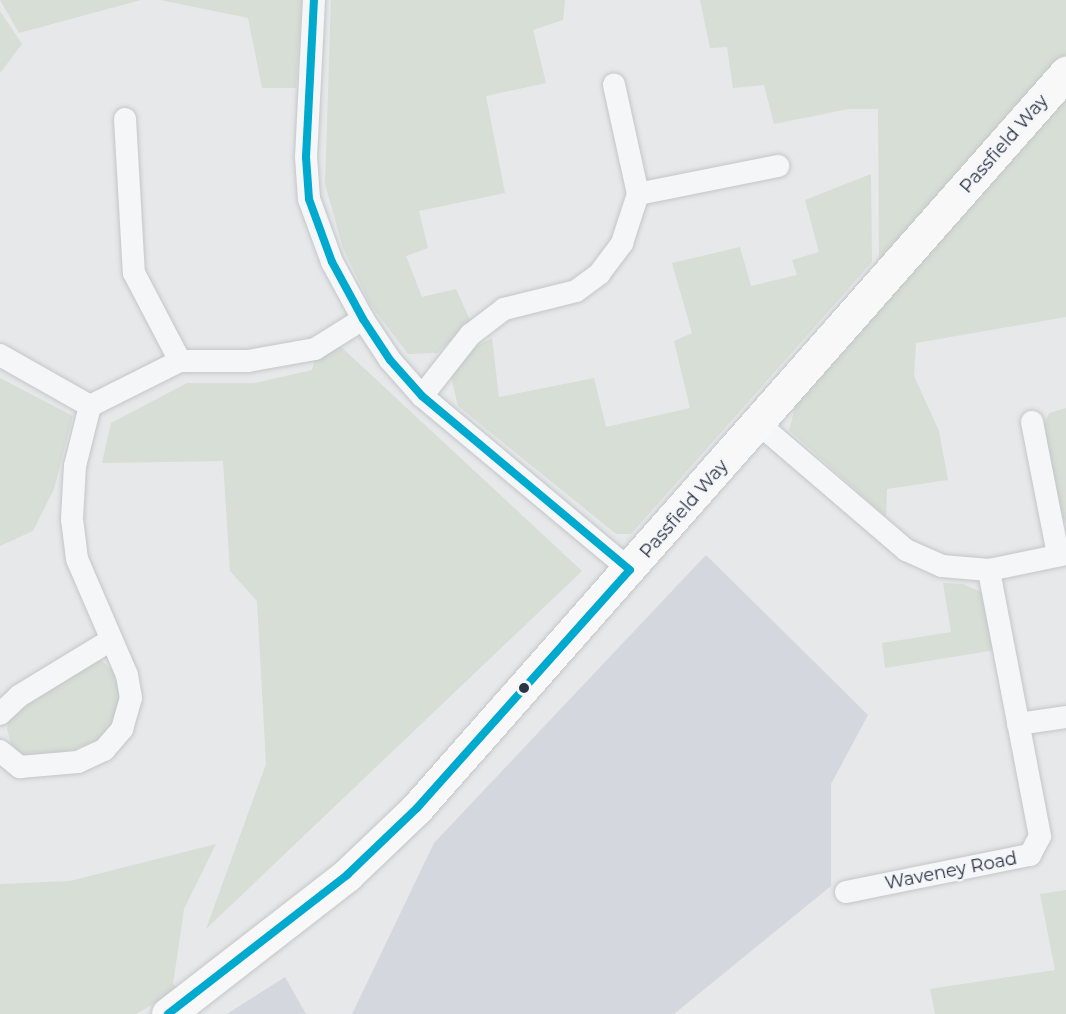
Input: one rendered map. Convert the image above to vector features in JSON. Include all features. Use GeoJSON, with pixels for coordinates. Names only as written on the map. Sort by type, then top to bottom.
{"type":"FeatureCollection","features":[{"type":"Feature","properties":{"kind":"street"},"geometry":{"type":"LineString","coordinates":[[314,0],[306,157],[309,199],[332,262],[363,319],[390,360],[422,396],[630,570]]}},
{"type":"Feature","properties":{"kind":"street","name":"Passfield Way"},"geometry":{"type":"LineString","coordinates":[[168,1014],[328,890],[417,808],[759,424],[1066,73]]}},
{"type":"Feature","properties":{"kind":"street"},"geometry":{"type":"LineString","coordinates":[[422,396],[470,335],[504,309],[576,291],[599,274],[622,243],[638,194],[614,85]]}},
{"type":"Feature","properties":{"kind":"street"},"geometry":{"type":"LineString","coordinates":[[125,119],[134,273],[180,361]]}},
{"type":"Feature","properties":{"kind":"street"},"geometry":{"type":"LineString","coordinates":[[638,194],[778,166]]}},
{"type":"Feature","properties":{"kind":"street"},"geometry":{"type":"LineString","coordinates":[[0,751],[20,767],[78,762],[104,750],[122,729],[131,698],[127,675],[109,641],[78,559],[72,519],[75,466],[90,406],[180,361],[248,361],[315,349],[363,319]]}},
{"type":"Feature","properties":{"kind":"street"},"geometry":{"type":"LineString","coordinates":[[0,355],[90,406]]}},
{"type":"Feature","properties":{"kind":"street"},"geometry":{"type":"LineString","coordinates":[[759,424],[906,550],[942,566],[988,570],[1062,554],[1032,422]]}},
{"type":"Feature","properties":{"kind":"street","name":"Waveney Road"},"geometry":{"type":"LineString","coordinates":[[846,892],[1030,855],[1040,836],[988,570]]}},
{"type":"Feature","properties":{"kind":"street"},"geometry":{"type":"LineString","coordinates":[[0,714],[19,696],[109,641]]}},
{"type":"Feature","properties":{"kind":"street"},"geometry":{"type":"LineString","coordinates":[[1018,724],[1066,717]]}},
{"type":"Feature","properties":{"kind":"shaded area"},"geometry":{"type":"Polygon","coordinates":[[[0,0],[141,0],[19,33],[0,0]]]}},
{"type":"Feature","properties":{"kind":"shaded area"},"geometry":{"type":"Polygon","coordinates":[[[160,0],[302,0],[296,88],[262,88],[248,18],[160,0]]]}},
{"type":"Feature","properties":{"kind":"shaded area"},"geometry":{"type":"Polygon","coordinates":[[[331,0],[565,0],[563,20],[533,30],[546,83],[486,96],[505,193],[419,211],[428,248],[406,256],[422,297],[456,289],[471,322],[437,353],[408,354],[370,304],[343,248],[325,184],[331,0]]]}},
{"type":"Feature","properties":{"kind":"shaded area"},"geometry":{"type":"Polygon","coordinates":[[[700,0],[1066,0],[1066,60],[879,263],[878,109],[849,109],[774,124],[764,85],[733,88],[727,47],[710,48],[700,0]]]}},
{"type":"Feature","properties":{"kind":"shaded area"},"geometry":{"type":"Polygon","coordinates":[[[0,11],[22,44],[0,73],[0,11]]]}},
{"type":"Feature","properties":{"kind":"shaded area"},"geometry":{"type":"Polygon","coordinates":[[[1066,98],[1066,317],[916,343],[914,376],[939,431],[948,480],[887,489],[886,517],[789,430],[796,404],[1066,98]]]}},
{"type":"Feature","properties":{"kind":"shaded area"},"geometry":{"type":"Polygon","coordinates":[[[871,174],[872,262],[631,534],[616,534],[458,406],[451,377],[469,350],[492,338],[499,397],[594,378],[606,427],[690,408],[674,341],[692,333],[672,263],[740,247],[751,286],[797,275],[792,260],[819,252],[805,200],[871,174]]]}},
{"type":"Feature","properties":{"kind":"shaded area"},"geometry":{"type":"Polygon","coordinates":[[[323,330],[582,571],[206,929],[266,764],[257,601],[230,571],[223,461],[102,463],[111,423],[187,383],[255,383],[312,370],[323,330]]]}},
{"type":"Feature","properties":{"kind":"shaded area"},"geometry":{"type":"Polygon","coordinates":[[[0,378],[73,416],[54,489],[33,531],[0,546],[0,378]]]}},
{"type":"Feature","properties":{"kind":"shaded area"},"geometry":{"type":"Polygon","coordinates":[[[1066,408],[1066,523],[1060,516],[1043,426],[1049,413],[1066,408]]]}},
{"type":"Feature","properties":{"kind":"shaded area"},"geometry":{"type":"Polygon","coordinates":[[[706,555],[868,715],[831,784],[831,886],[674,1014],[352,1014],[434,843],[706,555]]]}},
{"type":"Feature","properties":{"kind":"shaded area"},"geometry":{"type":"Polygon","coordinates":[[[943,583],[963,584],[981,592],[995,650],[885,668],[882,643],[951,632],[943,583]]]}},
{"type":"Feature","properties":{"kind":"shaded area"},"geometry":{"type":"Polygon","coordinates":[[[100,659],[112,670],[120,688],[120,706],[112,724],[100,740],[38,758],[22,756],[11,744],[7,729],[8,717],[100,659]]]}},
{"type":"Feature","properties":{"kind":"shaded area"},"geometry":{"type":"Polygon","coordinates":[[[216,844],[184,909],[173,984],[179,989],[136,1014],[0,1014],[0,884],[70,881],[216,844]]]}},
{"type":"Feature","properties":{"kind":"shaded area"},"geometry":{"type":"Polygon","coordinates":[[[1066,890],[1066,1014],[935,1014],[930,989],[1055,970],[1040,894],[1066,890]]]}},
{"type":"Feature","properties":{"kind":"shaded area"},"geometry":{"type":"Polygon","coordinates":[[[285,977],[306,1014],[227,1014],[285,977]]]}},
{"type":"Feature","properties":{"kind":"transit line"},"geometry":{"type":"LineString","coordinates":[[168,1014],[347,875],[417,808],[630,570],[422,396],[390,360],[363,319],[332,262],[309,199],[306,157],[314,0]]}}]}
